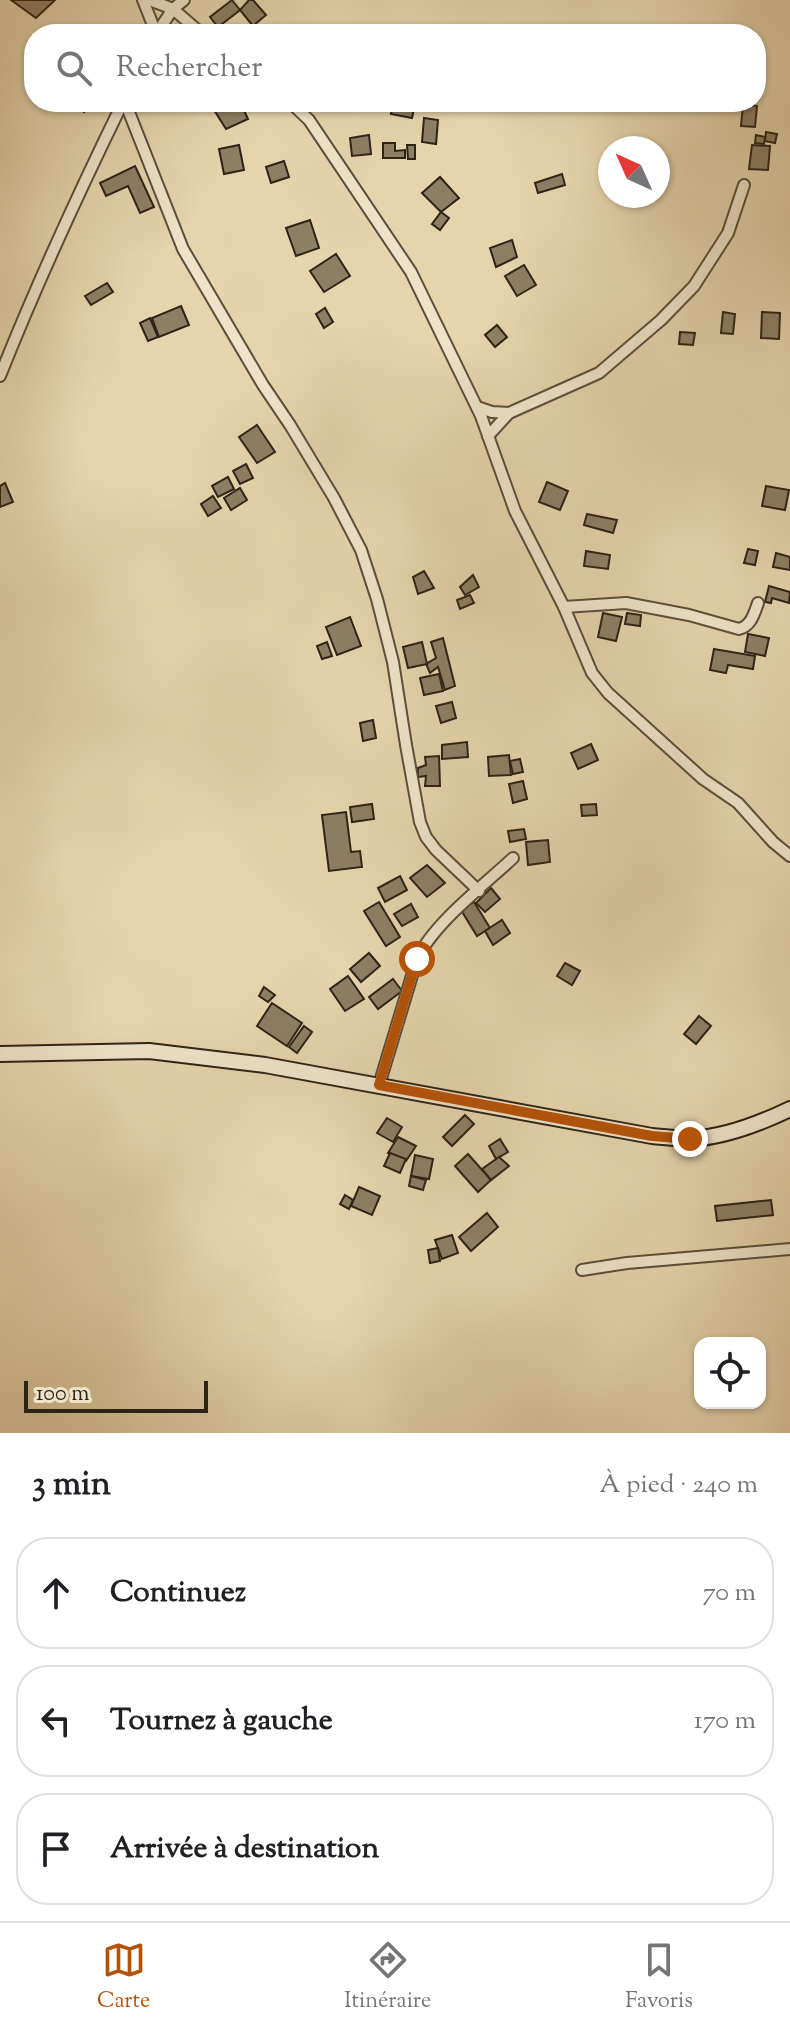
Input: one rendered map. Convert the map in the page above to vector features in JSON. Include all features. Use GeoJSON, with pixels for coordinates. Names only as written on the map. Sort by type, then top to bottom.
{"type":"FeatureCollection","features":[{"type":"Feature","properties":{"kind":"street"},"geometry":{"type":"LineString","coordinates":[[143,0],[152,24]]}},
{"type":"Feature","properties":{"kind":"street"},"geometry":{"type":"LineString","coordinates":[[150,0],[173,9],[190,24]]}},
{"type":"Feature","properties":{"kind":"street"},"geometry":{"type":"LineString","coordinates":[[163,24],[184,0]]}},
{"type":"Feature","properties":{"kind":"street"},"geometry":{"type":"LineString","coordinates":[[0,376],[35,288],[119,112]]}},
{"type":"Feature","properties":{"kind":"street"},"geometry":{"type":"LineString","coordinates":[[128,112],[183,249],[334,498],[361,550],[393,662],[420,822],[436,850],[479,891]]}},
{"type":"Feature","properties":{"kind":"street"},"geometry":{"type":"LineString","coordinates":[[301,112],[309,120],[411,272],[477,407],[515,511],[564,607],[592,673],[608,693],[703,779],[738,803],[790,856]]}},
{"type":"Feature","properties":{"kind":"street"},"geometry":{"type":"LineString","coordinates":[[488,436],[509,413],[599,373],[661,320],[694,286],[728,233],[744,185]]}},
{"type":"Feature","properties":{"kind":"street"},"geometry":{"type":"LineString","coordinates":[[477,407],[509,413]]}},
{"type":"Feature","properties":{"kind":"street"},"geometry":{"type":"LineString","coordinates":[[564,607],[626,603],[689,615],[739,629],[750,622],[758,603]]}},
{"type":"Feature","properties":{"kind":"street"},"geometry":{"type":"LineString","coordinates":[[379,1085],[423,944],[513,858]]}},
{"type":"Feature","properties":{"kind":"street"},"geometry":{"type":"LineString","coordinates":[[0,1054],[149,1051],[265,1065],[652,1136],[690,1139],[728,1133],[790,1109]]}},
{"type":"Feature","properties":{"kind":"street"},"geometry":{"type":"LineString","coordinates":[[582,1270],[627,1263],[790,1249]]}},
{"type":"Feature","properties":{"kind":"building"},"geometry":{"type":"Polygon","coordinates":[[[11,0],[55,0],[36,18],[11,0]]]}},
{"type":"Feature","properties":{"kind":"building"},"geometry":{"type":"Polygon","coordinates":[[[232,0],[240,10],[222,24],[216,24],[210,17],[232,0]]]}},
{"type":"Feature","properties":{"kind":"building"},"geometry":{"type":"Polygon","coordinates":[[[249,0],[253,0],[266,15],[251,24],[240,10],[249,0]]]}},
{"type":"Feature","properties":{"kind":"building"},"geometry":{"type":"Polygon","coordinates":[[[215,112],[245,112],[248,119],[226,129],[215,112]]]}},
{"type":"Feature","properties":{"kind":"building"},"geometry":{"type":"Polygon","coordinates":[[[391,112],[413,112],[412,118],[391,112]]]}},
{"type":"Feature","properties":{"kind":"building"},"geometry":{"type":"Polygon","coordinates":[[[742,112],[756,112],[755,127],[741,126],[742,112]]]}},
{"type":"Feature","properties":{"kind":"building"},"geometry":{"type":"Polygon","coordinates":[[[424,118],[438,120],[436,144],[422,142],[424,118]]]}},
{"type":"Feature","properties":{"kind":"building"},"geometry":{"type":"Polygon","coordinates":[[[766,132],[777,134],[775,143],[765,141],[766,132]]]}},
{"type":"Feature","properties":{"kind":"building"},"geometry":{"type":"Polygon","coordinates":[[[369,135],[371,154],[352,156],[350,138],[369,135]]]}},
{"type":"Feature","properties":{"kind":"building"},"geometry":{"type":"Polygon","coordinates":[[[756,135],[765,137],[764,144],[755,143],[756,135]]]}},
{"type":"Feature","properties":{"kind":"building"},"geometry":{"type":"Polygon","coordinates":[[[383,143],[395,143],[395,151],[405,150],[405,158],[383,158],[383,143]]]}},
{"type":"Feature","properties":{"kind":"building"},"geometry":{"type":"Polygon","coordinates":[[[239,145],[244,170],[224,174],[219,149],[239,145]]]}},
{"type":"Feature","properties":{"kind":"building"},"geometry":{"type":"Polygon","coordinates":[[[407,145],[415,145],[415,159],[408,159],[407,145]]]}},
{"type":"Feature","properties":{"kind":"building"},"geometry":{"type":"Polygon","coordinates":[[[752,145],[770,146],[768,170],[749,169],[752,145]]]}},
{"type":"Feature","properties":{"kind":"building"},"geometry":{"type":"Polygon","coordinates":[[[284,161],[289,177],[271,183],[266,167],[284,161]]]}},
{"type":"Feature","properties":{"kind":"building"},"geometry":{"type":"Polygon","coordinates":[[[135,166],[154,207],[140,213],[128,186],[106,196],[100,183],[135,166]]]}},
{"type":"Feature","properties":{"kind":"building"},"geometry":{"type":"Polygon","coordinates":[[[562,174],[565,185],[538,193],[535,183],[562,174]]]}},
{"type":"Feature","properties":{"kind":"building"},"geometry":{"type":"Polygon","coordinates":[[[440,177],[459,198],[441,212],[422,193],[440,177]]]}},
{"type":"Feature","properties":{"kind":"building"},"geometry":{"type":"Polygon","coordinates":[[[441,212],[449,218],[440,230],[432,224],[441,212]]]}},
{"type":"Feature","properties":{"kind":"building"},"geometry":{"type":"Polygon","coordinates":[[[310,220],[319,248],[296,256],[286,228],[310,220]]]}},
{"type":"Feature","properties":{"kind":"building"},"geometry":{"type":"Polygon","coordinates":[[[512,240],[517,257],[496,267],[490,248],[512,240]]]}},
{"type":"Feature","properties":{"kind":"building"},"geometry":{"type":"Polygon","coordinates":[[[336,254],[350,276],[324,292],[310,271],[336,254]]]}},
{"type":"Feature","properties":{"kind":"building"},"geometry":{"type":"Polygon","coordinates":[[[524,265],[536,285],[517,296],[505,276],[524,265]]]}},
{"type":"Feature","properties":{"kind":"building"},"geometry":{"type":"Polygon","coordinates":[[[107,283],[113,292],[91,305],[85,296],[107,283]]]}},
{"type":"Feature","properties":{"kind":"building"},"geometry":{"type":"Polygon","coordinates":[[[181,306],[189,325],[159,337],[152,318],[181,306]]]}},
{"type":"Feature","properties":{"kind":"building"},"geometry":{"type":"Polygon","coordinates":[[[325,308],[333,322],[324,328],[316,314],[325,308]]]}},
{"type":"Feature","properties":{"kind":"building"},"geometry":{"type":"Polygon","coordinates":[[[723,312],[735,314],[733,334],[721,333],[723,312]]]}},
{"type":"Feature","properties":{"kind":"building"},"geometry":{"type":"Polygon","coordinates":[[[762,312],[780,313],[779,339],[761,338],[762,312]]]}},
{"type":"Feature","properties":{"kind":"building"},"geometry":{"type":"Polygon","coordinates":[[[150,318],[158,337],[148,341],[140,323],[150,318]]]}},
{"type":"Feature","properties":{"kind":"building"},"geometry":{"type":"Polygon","coordinates":[[[497,325],[507,337],[495,347],[485,335],[497,325]]]}},
{"type":"Feature","properties":{"kind":"building"},"geometry":{"type":"Polygon","coordinates":[[[680,332],[695,333],[693,345],[679,344],[680,332]]]}},
{"type":"Feature","properties":{"kind":"building"},"geometry":{"type":"Polygon","coordinates":[[[257,425],[275,452],[257,463],[239,437],[257,425]]]}},
{"type":"Feature","properties":{"kind":"building"},"geometry":{"type":"Polygon","coordinates":[[[246,464],[253,478],[240,484],[233,471],[246,464]]]}},
{"type":"Feature","properties":{"kind":"building"},"geometry":{"type":"Polygon","coordinates":[[[228,477],[234,489],[218,497],[212,486],[228,477]]]}},
{"type":"Feature","properties":{"kind":"building"},"geometry":{"type":"Polygon","coordinates":[[[547,482],[568,491],[560,510],[539,502],[547,482]]]}},
{"type":"Feature","properties":{"kind":"building"},"geometry":{"type":"Polygon","coordinates":[[[5,483],[13,502],[0,507],[0,486],[5,483]]]}},
{"type":"Feature","properties":{"kind":"building"},"geometry":{"type":"Polygon","coordinates":[[[766,486],[789,490],[785,510],[762,506],[766,486]]]}},
{"type":"Feature","properties":{"kind":"building"},"geometry":{"type":"Polygon","coordinates":[[[240,488],[247,500],[231,510],[224,498],[240,488]]]}},
{"type":"Feature","properties":{"kind":"building"},"geometry":{"type":"Polygon","coordinates":[[[213,496],[221,508],[208,516],[201,504],[213,496]]]}},
{"type":"Feature","properties":{"kind":"building"},"geometry":{"type":"Polygon","coordinates":[[[587,514],[617,520],[613,533],[584,525],[587,514]]]}},
{"type":"Feature","properties":{"kind":"building"},"geometry":{"type":"Polygon","coordinates":[[[748,549],[758,551],[755,565],[744,563],[748,549]]]}},
{"type":"Feature","properties":{"kind":"building"},"geometry":{"type":"Polygon","coordinates":[[[586,551],[610,555],[608,569],[584,566],[586,551]]]}},
{"type":"Feature","properties":{"kind":"building"},"geometry":{"type":"Polygon","coordinates":[[[776,553],[790,557],[790,570],[773,567],[776,553]]]}},
{"type":"Feature","properties":{"kind":"building"},"geometry":{"type":"Polygon","coordinates":[[[424,571],[434,588],[418,594],[413,577],[424,571]]]}},
{"type":"Feature","properties":{"kind":"building"},"geometry":{"type":"Polygon","coordinates":[[[473,575],[479,587],[465,595],[460,587],[473,575]]]}},
{"type":"Feature","properties":{"kind":"building"},"geometry":{"type":"Polygon","coordinates":[[[769,586],[790,592],[789,603],[772,598],[771,603],[765,602],[769,586]]]}},
{"type":"Feature","properties":{"kind":"building"},"geometry":{"type":"Polygon","coordinates":[[[470,595],[474,603],[460,609],[457,600],[470,595]]]}},
{"type":"Feature","properties":{"kind":"building"},"geometry":{"type":"Polygon","coordinates":[[[603,613],[622,617],[616,641],[598,637],[603,613]]]}},
{"type":"Feature","properties":{"kind":"building"},"geometry":{"type":"Polygon","coordinates":[[[627,613],[641,615],[640,626],[625,624],[627,613]]]}},
{"type":"Feature","properties":{"kind":"building"},"geometry":{"type":"Polygon","coordinates":[[[350,617],[361,646],[337,655],[326,627],[350,617]]]}},
{"type":"Feature","properties":{"kind":"building"},"geometry":{"type":"Polygon","coordinates":[[[748,634],[769,638],[765,656],[745,652],[748,634]]]}},
{"type":"Feature","properties":{"kind":"building"},"geometry":{"type":"Polygon","coordinates":[[[443,638],[455,686],[445,690],[438,667],[430,673],[426,664],[436,658],[431,642],[443,638]]]}},
{"type":"Feature","properties":{"kind":"building"},"geometry":{"type":"Polygon","coordinates":[[[327,642],[332,656],[322,659],[317,646],[327,642]]]}},
{"type":"Feature","properties":{"kind":"building"},"geometry":{"type":"Polygon","coordinates":[[[422,642],[427,664],[408,668],[403,647],[422,642]]]}},
{"type":"Feature","properties":{"kind":"building"},"geometry":{"type":"Polygon","coordinates":[[[714,649],[755,656],[753,669],[728,665],[726,673],[710,670],[714,649]]]}},
{"type":"Feature","properties":{"kind":"building"},"geometry":{"type":"Polygon","coordinates":[[[439,674],[443,691],[424,695],[420,678],[439,674]]]}},
{"type":"Feature","properties":{"kind":"building"},"geometry":{"type":"Polygon","coordinates":[[[452,702],[456,718],[441,723],[436,706],[452,702]]]}},
{"type":"Feature","properties":{"kind":"building"},"geometry":{"type":"Polygon","coordinates":[[[373,720],[376,738],[363,741],[360,723],[373,720]]]}},
{"type":"Feature","properties":{"kind":"building"},"geometry":{"type":"Polygon","coordinates":[[[467,742],[468,757],[442,759],[442,745],[467,742]]]}},
{"type":"Feature","properties":{"kind":"building"},"geometry":{"type":"Polygon","coordinates":[[[591,744],[598,760],[578,769],[571,753],[591,744]]]}},
{"type":"Feature","properties":{"kind":"building"},"geometry":{"type":"Polygon","coordinates":[[[509,755],[511,775],[489,776],[488,757],[509,755]]]}},
{"type":"Feature","properties":{"kind":"building"},"geometry":{"type":"Polygon","coordinates":[[[439,756],[440,786],[425,786],[426,776],[418,777],[418,768],[426,765],[425,757],[439,756]]]}},
{"type":"Feature","properties":{"kind":"building"},"geometry":{"type":"Polygon","coordinates":[[[520,759],[523,772],[513,774],[510,761],[520,759]]]}},
{"type":"Feature","properties":{"kind":"building"},"geometry":{"type":"Polygon","coordinates":[[[523,781],[527,799],[513,803],[509,784],[523,781]]]}},
{"type":"Feature","properties":{"kind":"building"},"geometry":{"type":"Polygon","coordinates":[[[372,804],[374,819],[352,822],[350,807],[372,804]]]}},
{"type":"Feature","properties":{"kind":"building"},"geometry":{"type":"Polygon","coordinates":[[[596,804],[597,815],[582,816],[581,805],[596,804]]]}},
{"type":"Feature","properties":{"kind":"building"},"geometry":{"type":"Polygon","coordinates":[[[346,812],[351,852],[360,851],[362,867],[329,871],[322,815],[346,812]]]}},
{"type":"Feature","properties":{"kind":"building"},"geometry":{"type":"Polygon","coordinates":[[[524,829],[526,839],[510,842],[508,831],[524,829]]]}},
{"type":"Feature","properties":{"kind":"building"},"geometry":{"type":"Polygon","coordinates":[[[548,840],[550,862],[528,865],[526,842],[548,840]]]}},
{"type":"Feature","properties":{"kind":"building"},"geometry":{"type":"Polygon","coordinates":[[[427,865],[445,883],[427,897],[410,878],[427,865]]]}},
{"type":"Feature","properties":{"kind":"building"},"geometry":{"type":"Polygon","coordinates":[[[400,876],[407,890],[385,902],[378,888],[400,876]]]}},
{"type":"Feature","properties":{"kind":"building"},"geometry":{"type":"Polygon","coordinates":[[[491,888],[500,899],[485,912],[476,903],[491,888]]]}},
{"type":"Feature","properties":{"kind":"building"},"geometry":{"type":"Polygon","coordinates":[[[379,902],[400,937],[386,946],[364,911],[379,902]]]}},
{"type":"Feature","properties":{"kind":"building"},"geometry":{"type":"Polygon","coordinates":[[[474,902],[490,928],[477,936],[461,910],[474,902]]]}},
{"type":"Feature","properties":{"kind":"building"},"geometry":{"type":"Polygon","coordinates":[[[411,904],[418,917],[402,926],[394,914],[411,904]]]}},
{"type":"Feature","properties":{"kind":"building"},"geometry":{"type":"Polygon","coordinates":[[[502,920],[510,933],[493,945],[485,931],[502,920]]]}},
{"type":"Feature","properties":{"kind":"building"},"geometry":{"type":"Polygon","coordinates":[[[369,953],[380,966],[361,982],[350,969],[369,953]]]}},
{"type":"Feature","properties":{"kind":"building"},"geometry":{"type":"Polygon","coordinates":[[[565,963],[580,971],[572,985],[557,976],[565,963]]]}},
{"type":"Feature","properties":{"kind":"building"},"geometry":{"type":"Polygon","coordinates":[[[348,976],[364,999],[345,1011],[330,989],[348,976]]]}},
{"type":"Feature","properties":{"kind":"building"},"geometry":{"type":"Polygon","coordinates":[[[393,979],[402,991],[378,1009],[369,997],[393,979]]]}},
{"type":"Feature","properties":{"kind":"building"},"geometry":{"type":"Polygon","coordinates":[[[264,987],[275,995],[268,1002],[259,996],[264,987]]]}},
{"type":"Feature","properties":{"kind":"building"},"geometry":{"type":"Polygon","coordinates":[[[272,1003],[302,1023],[287,1046],[257,1026],[272,1003]]]}},
{"type":"Feature","properties":{"kind":"building"},"geometry":{"type":"Polygon","coordinates":[[[699,1016],[711,1026],[696,1044],[684,1034],[699,1016]]]}},
{"type":"Feature","properties":{"kind":"building"},"geometry":{"type":"Polygon","coordinates":[[[304,1026],[312,1032],[297,1053],[289,1047],[304,1026]]]}},
{"type":"Feature","properties":{"kind":"building"},"geometry":{"type":"Polygon","coordinates":[[[465,1115],[474,1124],[452,1146],[443,1137],[465,1115]]]}},
{"type":"Feature","properties":{"kind":"building"},"geometry":{"type":"Polygon","coordinates":[[[387,1118],[402,1127],[393,1142],[377,1133],[387,1118]]]}},
{"type":"Feature","properties":{"kind":"building"},"geometry":{"type":"Polygon","coordinates":[[[398,1137],[416,1146],[406,1161],[388,1153],[398,1137]]]}},
{"type":"Feature","properties":{"kind":"building"},"geometry":{"type":"Polygon","coordinates":[[[500,1139],[508,1152],[496,1159],[489,1146],[500,1139]]]}},
{"type":"Feature","properties":{"kind":"building"},"geometry":{"type":"Polygon","coordinates":[[[390,1153],[406,1159],[400,1173],[384,1166],[390,1153]]]}},
{"type":"Feature","properties":{"kind":"building"},"geometry":{"type":"Polygon","coordinates":[[[468,1154],[491,1180],[478,1192],[455,1166],[468,1154]]]}},
{"type":"Feature","properties":{"kind":"building"},"geometry":{"type":"Polygon","coordinates":[[[415,1155],[433,1159],[429,1179],[411,1176],[415,1155]]]}},
{"type":"Feature","properties":{"kind":"building"},"geometry":{"type":"Polygon","coordinates":[[[499,1157],[509,1166],[491,1180],[482,1169],[499,1157]]]}},
{"type":"Feature","properties":{"kind":"building"},"geometry":{"type":"Polygon","coordinates":[[[411,1176],[426,1180],[423,1190],[409,1186],[411,1176]]]}},
{"type":"Feature","properties":{"kind":"building"},"geometry":{"type":"Polygon","coordinates":[[[359,1187],[380,1196],[372,1215],[351,1206],[359,1187]]]}},
{"type":"Feature","properties":{"kind":"building"},"geometry":{"type":"Polygon","coordinates":[[[345,1195],[353,1200],[349,1209],[340,1204],[345,1195]]]}},
{"type":"Feature","properties":{"kind":"building"},"geometry":{"type":"Polygon","coordinates":[[[771,1200],[773,1215],[717,1221],[715,1206],[771,1200]]]}},
{"type":"Feature","properties":{"kind":"building"},"geometry":{"type":"Polygon","coordinates":[[[487,1213],[498,1227],[471,1251],[459,1237],[487,1213]]]}},
{"type":"Feature","properties":{"kind":"building"},"geometry":{"type":"Polygon","coordinates":[[[452,1235],[458,1253],[442,1259],[435,1240],[452,1235]]]}},
{"type":"Feature","properties":{"kind":"building"},"geometry":{"type":"Polygon","coordinates":[[[438,1248],[440,1261],[430,1263],[428,1250],[438,1248]]]}},
{"type":"Feature","properties":{"kind":"route"},"geometry":{"type":"LineString","coordinates":[[417,959],[379,1085],[652,1136],[690,1139]]}}]}
